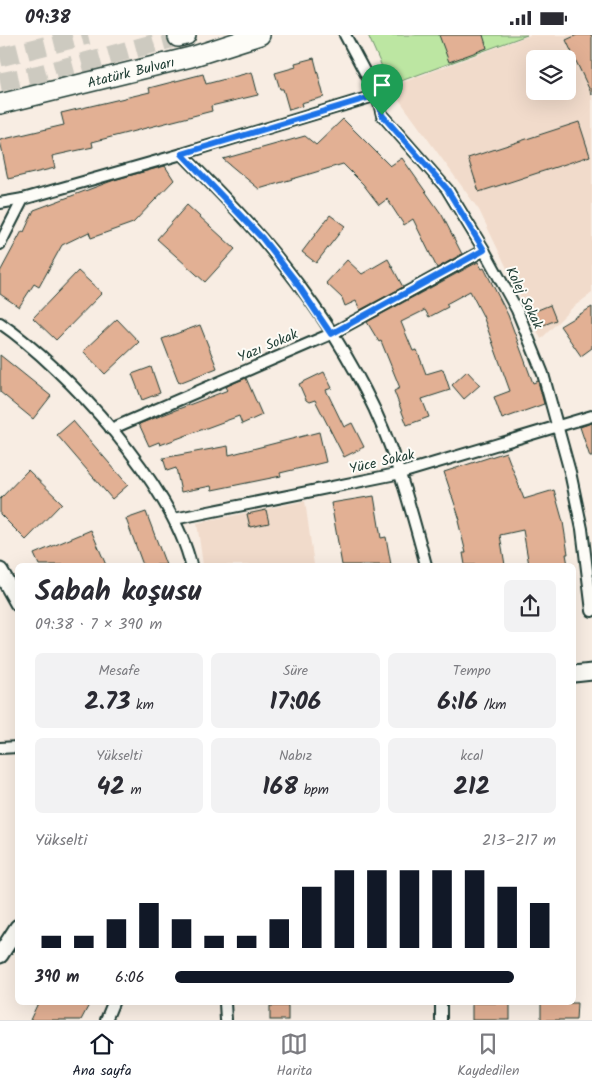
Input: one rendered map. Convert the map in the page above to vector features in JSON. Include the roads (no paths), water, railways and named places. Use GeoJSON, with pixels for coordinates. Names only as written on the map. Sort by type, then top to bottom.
{"type":"FeatureCollection","features":[{"type":"Feature","properties":{"kind":"highway","name":"Atatürk Bulvarı"},"geometry":{"type":"LineString","coordinates":[[0,104],[191,57],[260,35]]}},
{"type":"Feature","properties":{"kind":"main road"},"geometry":{"type":"LineString","coordinates":[[0,571],[15,598]]}},
{"type":"Feature","properties":{"kind":"main road"},"geometry":{"type":"LineString","coordinates":[[576,674],[592,673]]}},
{"type":"Feature","properties":{"kind":"main road"},"geometry":{"type":"LineString","coordinates":[[0,955],[15,932]]}},
{"type":"Feature","properties":{"kind":"street","name":"Kolej Sokak"},"geometry":{"type":"LineString","coordinates":[[345,35],[377,95],[382,115],[447,189],[517,310],[543,374],[559,427],[582,529],[592,611]]}},
{"type":"Feature","properties":{"kind":"street"},"geometry":{"type":"LineString","coordinates":[[0,203],[23,199],[182,154],[377,95]]}},
{"type":"Feature","properties":{"kind":"street"},"geometry":{"type":"LineString","coordinates":[[182,154],[262,238],[294,279],[365,389],[401,473],[425,563]]}},
{"type":"Feature","properties":{"kind":"street"},"geometry":{"type":"LineString","coordinates":[[0,244],[23,199]]}},
{"type":"Feature","properties":{"kind":"street","name":"Yazı Sokak"},"geometry":{"type":"LineString","coordinates":[[111,429],[331,334],[484,250]]}},
{"type":"Feature","properties":{"kind":"street"},"geometry":{"type":"LineString","coordinates":[[0,323],[40,354],[72,384],[111,429],[157,492],[174,519],[181,533],[189,563]]}},
{"type":"Feature","properties":{"kind":"street","name":"Yüce Sokak"},"geometry":{"type":"LineString","coordinates":[[174,519],[401,473],[592,416]]}},
{"type":"Feature","properties":{"kind":"street"},"geometry":{"type":"LineString","coordinates":[[0,747],[15,747]]}},
{"type":"Feature","properties":{"kind":"street"},"geometry":{"type":"LineString","coordinates":[[106,1020],[113,1005]]}},
{"type":"Feature","properties":{"kind":"street"},"geometry":{"type":"LineString","coordinates":[[226,1005],[226,1020]]}},
{"type":"Feature","properties":{"kind":"street"},"geometry":{"type":"LineString","coordinates":[[441,1005],[441,1020]]}},
{"type":"Feature","properties":{"kind":"tunnel"},"geometry":{"type":"LineString","coordinates":[[0,57],[88,35]]}},
{"type":"Feature","properties":{"kind":"tunnel"},"geometry":{"type":"LineString","coordinates":[[0,82],[40,74],[178,37]]}}]}
